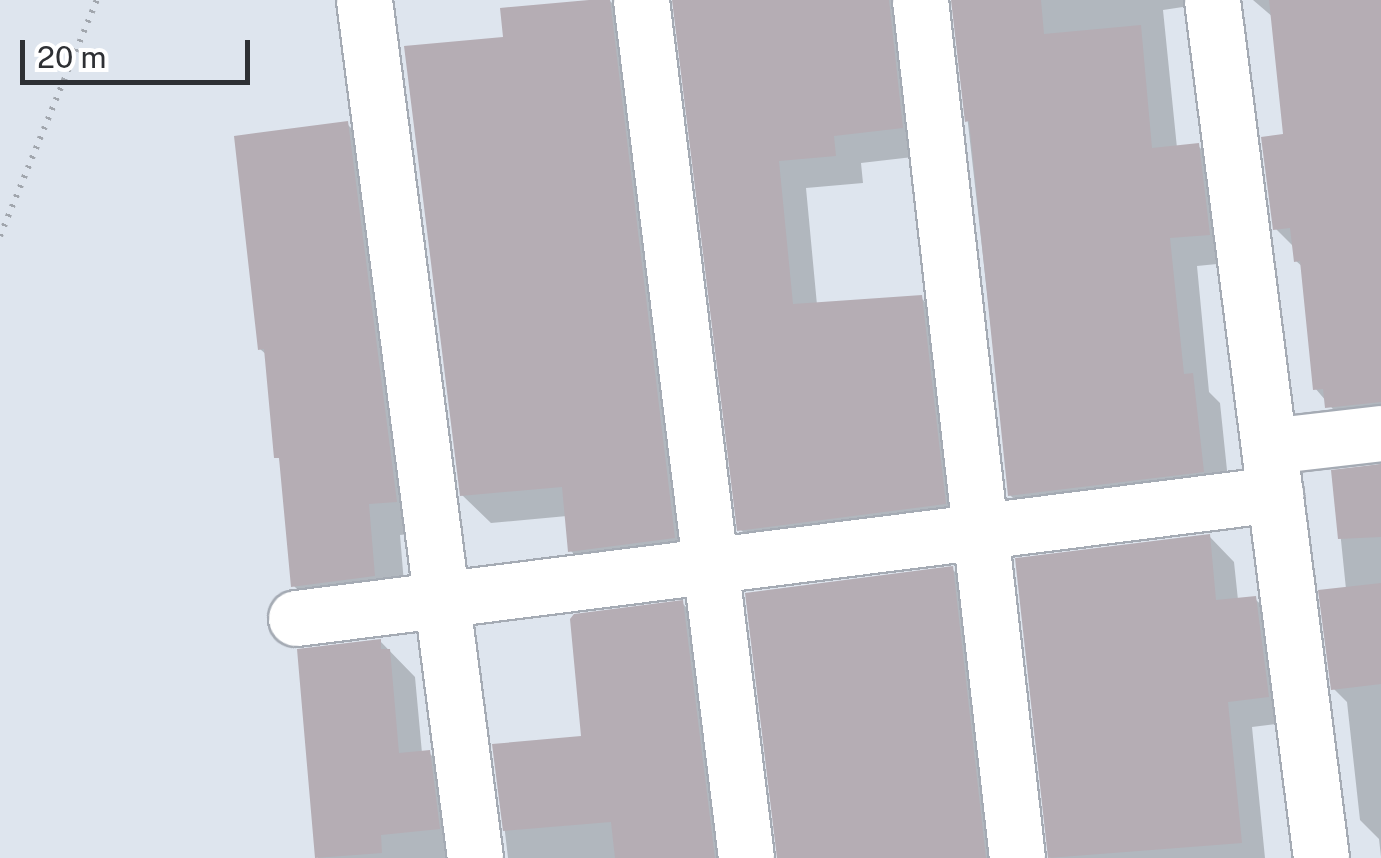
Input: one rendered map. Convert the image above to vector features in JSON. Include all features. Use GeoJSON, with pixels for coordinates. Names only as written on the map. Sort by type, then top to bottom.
{"type":"FeatureCollection","features":[{"type":"Feature","properties":{"kind":"street"},"geometry":{"type":"LineString","coordinates":[[364,0],[474,858]]}},
{"type":"Feature","properties":{"kind":"street"},"geometry":{"type":"LineString","coordinates":[[641,0],[707,567],[746,858]]}},
{"type":"Feature","properties":{"kind":"street"},"geometry":{"type":"LineString","coordinates":[[920,0],[1017,858]]}},
{"type":"Feature","properties":{"kind":"street"},"geometry":{"type":"LineString","coordinates":[[1212,0],[1322,858]]}},
{"type":"Feature","properties":{"kind":"street"},"geometry":{"type":"LineString","coordinates":[[296,618],[978,532],[1272,470],[1381,433]]}},
{"type":"Feature","properties":{"kind":"path"},"geometry":{"type":"LineString","coordinates":[[0,236],[97,0]]}},
{"type":"Feature","properties":{"kind":"building"},"geometry":{"type":"Polygon","coordinates":[[[610,0],[675,538],[568,552],[562,487],[460,496],[404,46],[503,37],[500,8],[610,0]]]}},
{"type":"Feature","properties":{"kind":"building"},"geometry":{"type":"Polygon","coordinates":[[[672,0],[889,0],[903,128],[834,136],[836,156],[779,161],[793,304],[922,295],[946,504],[737,531],[672,0]]]}},
{"type":"Feature","properties":{"kind":"building"},"geometry":{"type":"Polygon","coordinates":[[[951,0],[1041,0],[1044,34],[1141,25],[1152,148],[1199,143],[1210,235],[1170,238],[1184,374],[1193,373],[1204,472],[1008,496],[969,121],[965,122],[951,0]]]}},
{"type":"Feature","properties":{"kind":"building"},"geometry":{"type":"Polygon","coordinates":[[[1269,0],[1381,0],[1381,402],[1325,408],[1323,389],[1313,390],[1300,261],[1294,262],[1290,228],[1273,230],[1261,137],[1283,134],[1269,0]]]}},
{"type":"Feature","properties":{"kind":"building"},"geometry":{"type":"Polygon","coordinates":[[[348,121],[397,502],[369,504],[375,576],[291,587],[279,458],[274,458],[264,349],[258,350],[234,136],[348,121]]]}},
{"type":"Feature","properties":{"kind":"building"},"geometry":{"type":"Polygon","coordinates":[[[1381,464],[1381,537],[1338,539],[1331,470],[1381,464]]]}},
{"type":"Feature","properties":{"kind":"building"},"geometry":{"type":"Polygon","coordinates":[[[1210,534],[1216,600],[1256,596],[1269,697],[1228,702],[1242,843],[1048,858],[1015,558],[1210,534]]]}},
{"type":"Feature","properties":{"kind":"building"},"geometry":{"type":"Polygon","coordinates":[[[953,566],[986,858],[777,858],[745,593],[953,566]]]}},
{"type":"Feature","properties":{"kind":"building"},"geometry":{"type":"Polygon","coordinates":[[[1381,583],[1381,684],[1331,690],[1318,590],[1381,583]]]}},
{"type":"Feature","properties":{"kind":"building"},"geometry":{"type":"Polygon","coordinates":[[[683,600],[715,858],[615,858],[611,822],[503,831],[492,744],[581,736],[570,619],[574,614],[683,600]]]}},
{"type":"Feature","properties":{"kind":"building"},"geometry":{"type":"Polygon","coordinates":[[[381,639],[381,649],[390,649],[399,753],[430,750],[440,829],[381,835],[382,853],[315,858],[297,649],[381,639]]]}}]}
